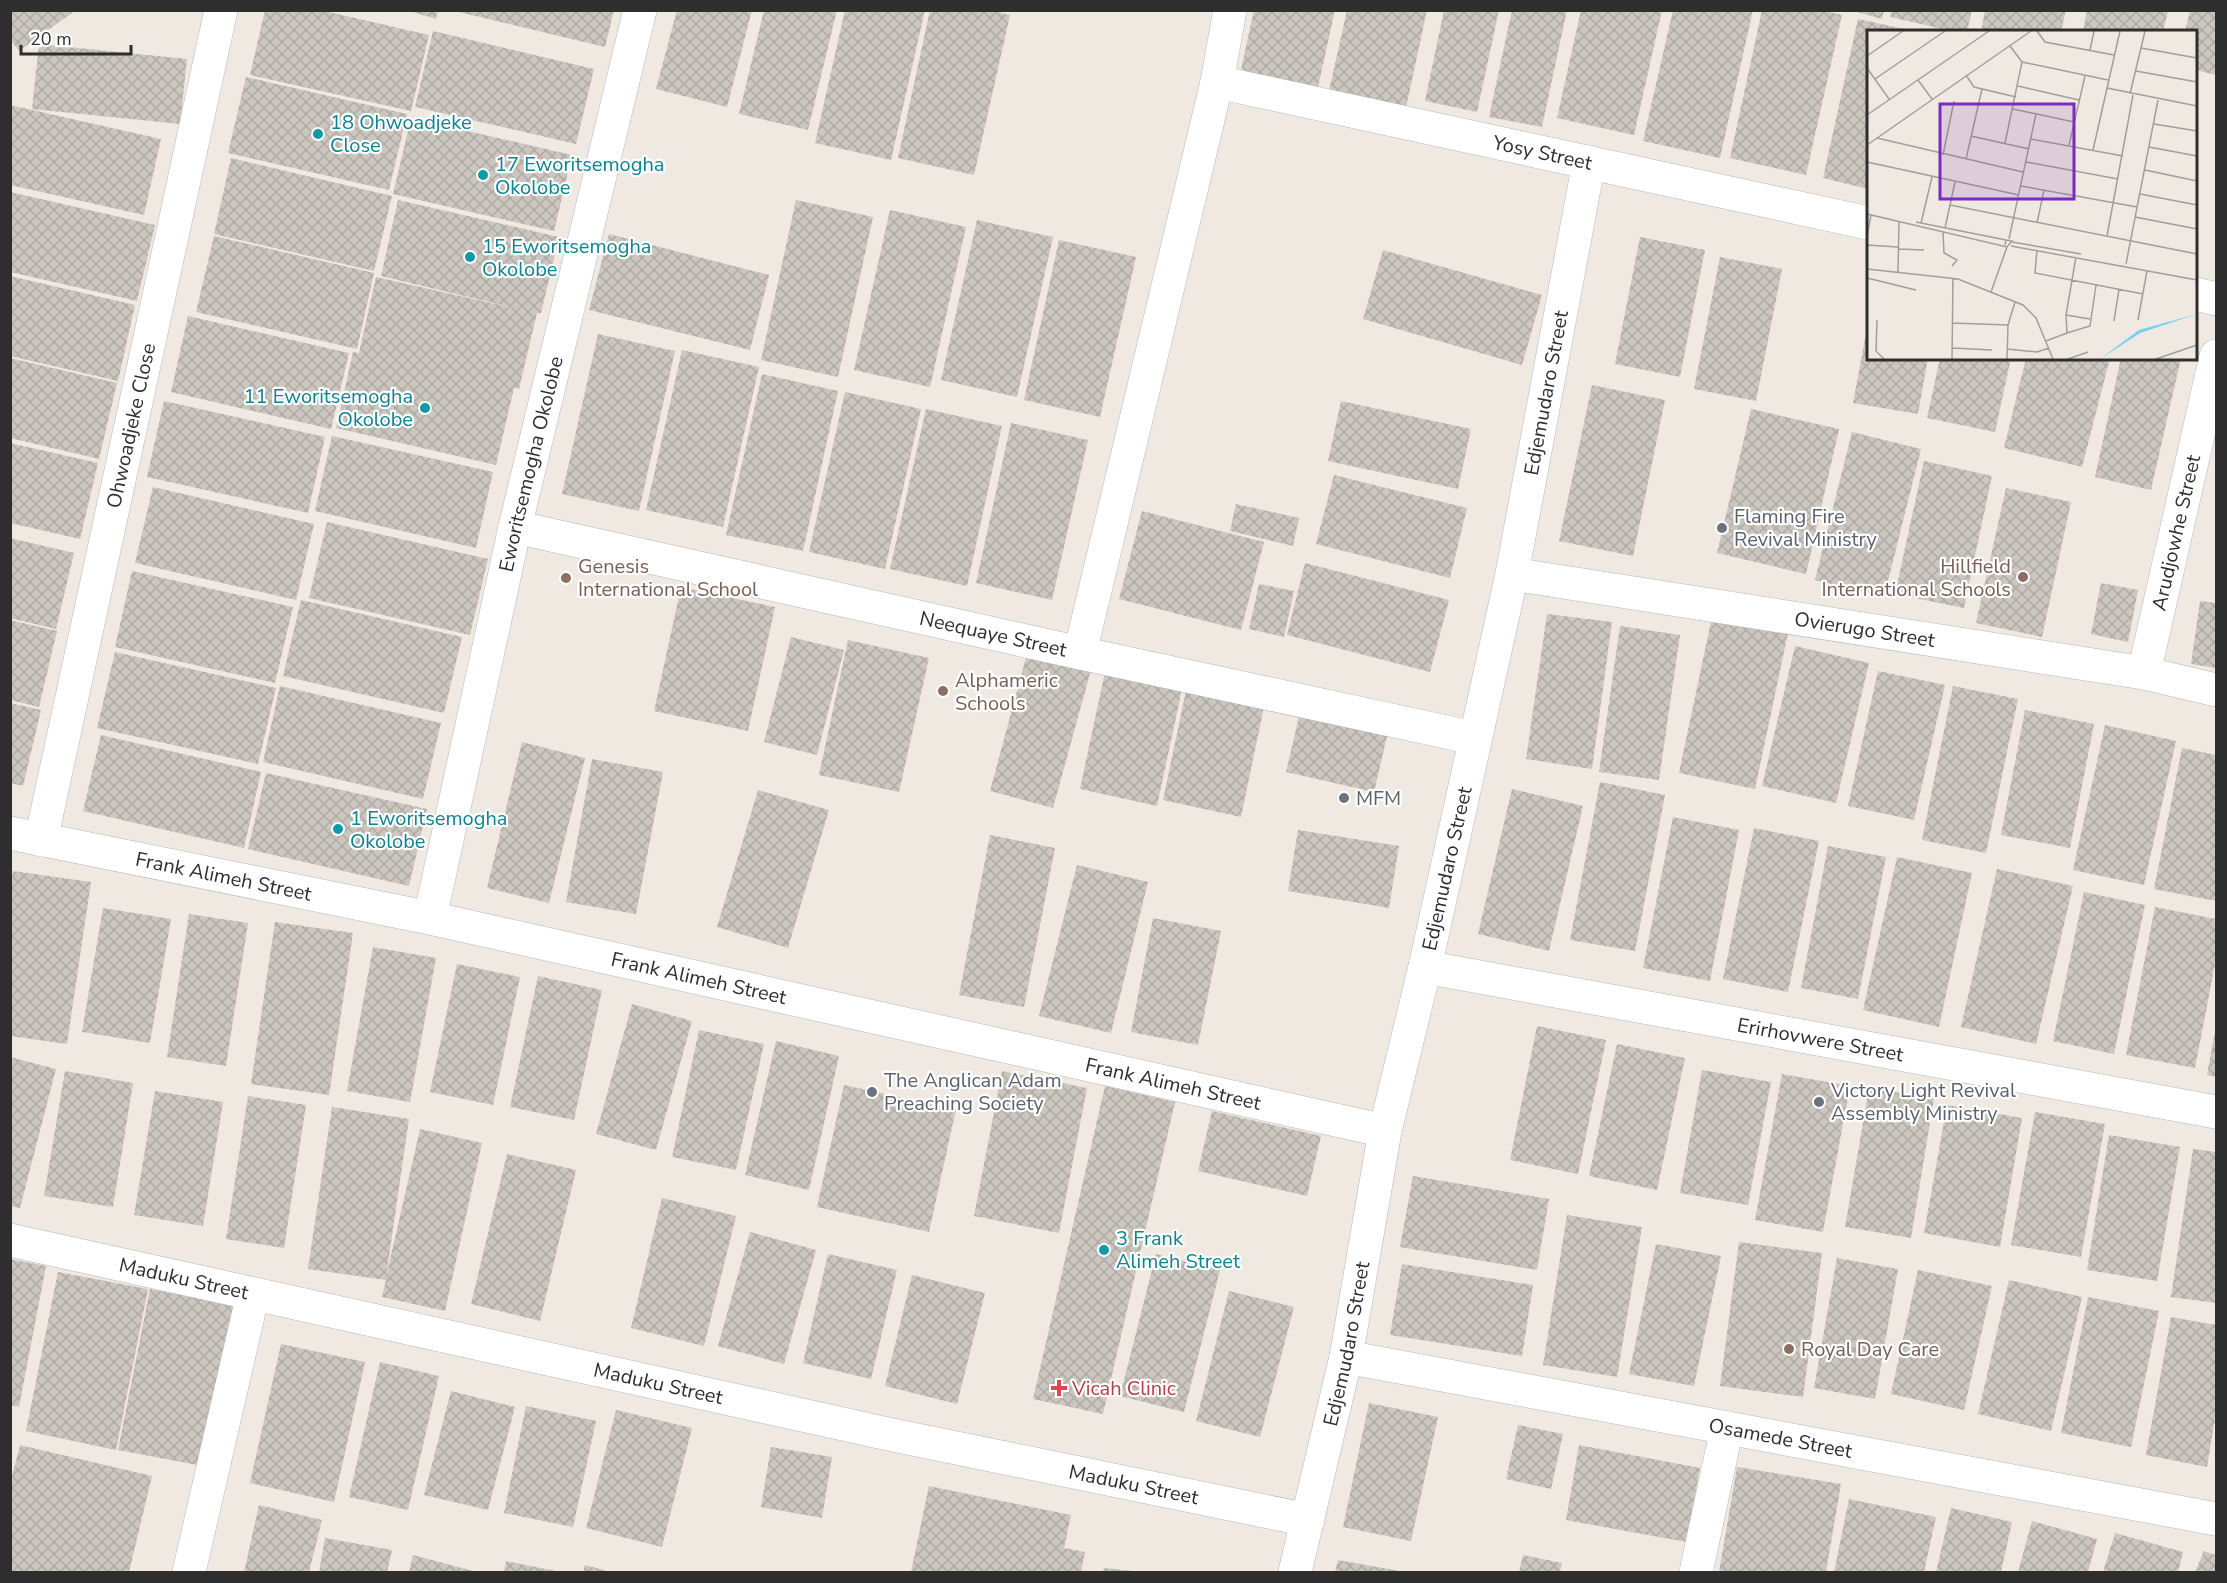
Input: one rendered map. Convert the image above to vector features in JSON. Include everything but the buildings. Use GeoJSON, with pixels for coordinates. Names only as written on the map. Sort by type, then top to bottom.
{"type":"FeatureCollection","features":[{"type":"Feature","properties":{"kind":"street","name":"Ohwoadjeke Close"},"geometry":{"type":"LineString","coordinates":[[26,836],[221,10]]}},
{"type":"Feature","properties":{"kind":"street","name":"Eworitsemogha Okolobe"},"geometry":{"type":"LineString","coordinates":[[430,918],[515,527],[640,10]]}},
{"type":"Feature","properties":{"kind":"street"},"geometry":{"type":"LineString","coordinates":[[1080,653],[1216,82],[1230,10]]}},
{"type":"Feature","properties":{"kind":"street","name":"Yosy Street"},"geometry":{"type":"LineString","coordinates":[[1216,82],[1867,223]]}},
{"type":"Feature","properties":{"kind":"street","name":"Edjemudaro Street"},"geometry":{"type":"LineString","coordinates":[[1294,1572],[1346,1357],[1385,1131],[1425,967],[1512,574],[1588,162]]}},
{"type":"Feature","properties":{"kind":"street"},"geometry":{"type":"LineString","coordinates":[[2197,294],[2217,298]]}},
{"type":"Feature","properties":{"kind":"street","name":"Arudjowhe Street"},"geometry":{"type":"LineString","coordinates":[[2144,673],[2217,356]]}},
{"type":"Feature","properties":{"kind":"street","name":"Neequaye Street"},"geometry":{"type":"LineString","coordinates":[[515,527],[1474,738]]}},
{"type":"Feature","properties":{"kind":"street","name":"Ovierugo Street"},"geometry":{"type":"LineString","coordinates":[[1512,574],[2144,673],[2217,690]]}},
{"type":"Feature","properties":{"kind":"street","name":"Frank Alimeh Street"},"geometry":{"type":"LineString","coordinates":[[26,836],[430,918],[1385,1131]]}},
{"type":"Feature","properties":{"kind":"street","name":"Erirhovwere Street"},"geometry":{"type":"LineString","coordinates":[[1425,967],[2217,1112]]}},
{"type":"Feature","properties":{"kind":"street","name":"Maduku Street"},"geometry":{"type":"LineString","coordinates":[[10,1240],[888,1434],[1308,1520]]}},
{"type":"Feature","properties":{"kind":"street"},"geometry":{"type":"LineString","coordinates":[[189,1572],[253,1294]]}},
{"type":"Feature","properties":{"kind":"street","name":"Osamede Street"},"geometry":{"type":"LineString","coordinates":[[1346,1357],[2217,1519]]}},
{"type":"Feature","properties":{"kind":"street"},"geometry":{"type":"LineString","coordinates":[[1695,1572],[1727,1428]]}},
{"type":"Feature","properties":{"kind":"place","name":"18 Ohwoadjeke Close"},"geometry":{"type":"Point","coordinates":[318,134]}},
{"type":"Feature","properties":{"kind":"place","name":"17 Eworitsemogha Okolobe"},"geometry":{"type":"Point","coordinates":[483,175]}},
{"type":"Feature","properties":{"kind":"place","name":"15 Eworitsemogha Okolobe"},"geometry":{"type":"Point","coordinates":[470,257]}},
{"type":"Feature","properties":{"kind":"place","name":"11 Eworitsemogha Okolobe"},"geometry":{"type":"Point","coordinates":[425,408]}},
{"type":"Feature","properties":{"kind":"place","name":"Flaming Fire Revival Ministry"},"geometry":{"type":"Point","coordinates":[1722,528]}},
{"type":"Feature","properties":{"kind":"place","name":"Hillfield International Schools"},"geometry":{"type":"Point","coordinates":[2023,577]}},
{"type":"Feature","properties":{"kind":"place","name":"Genesis International School"},"geometry":{"type":"Point","coordinates":[566,578]}},
{"type":"Feature","properties":{"kind":"place","name":"Alphameric Schools"},"geometry":{"type":"Point","coordinates":[943,691]}},
{"type":"Feature","properties":{"kind":"place","name":"MFM"},"geometry":{"type":"Point","coordinates":[1344,798]}},
{"type":"Feature","properties":{"kind":"place","name":"1 Eworitsemogha Okolobe"},"geometry":{"type":"Point","coordinates":[338,829]}},
{"type":"Feature","properties":{"kind":"place","name":"The Anglican Adam Preaching Society"},"geometry":{"type":"Point","coordinates":[872,1092]}},
{"type":"Feature","properties":{"kind":"place","name":"Victory Light Revival Assembly Ministry"},"geometry":{"type":"Point","coordinates":[1819,1102]}},
{"type":"Feature","properties":{"kind":"place","name":"3 Frank Alimeh Street"},"geometry":{"type":"Point","coordinates":[1104,1250]}},
{"type":"Feature","properties":{"kind":"place","name":"Royal Day Care"},"geometry":{"type":"Point","coordinates":[1789,1349]}},
{"type":"Feature","properties":{"kind":"place","name":"Vicah Clinic"},"geometry":{"type":"Point","coordinates":[1059,1388]}}]}
